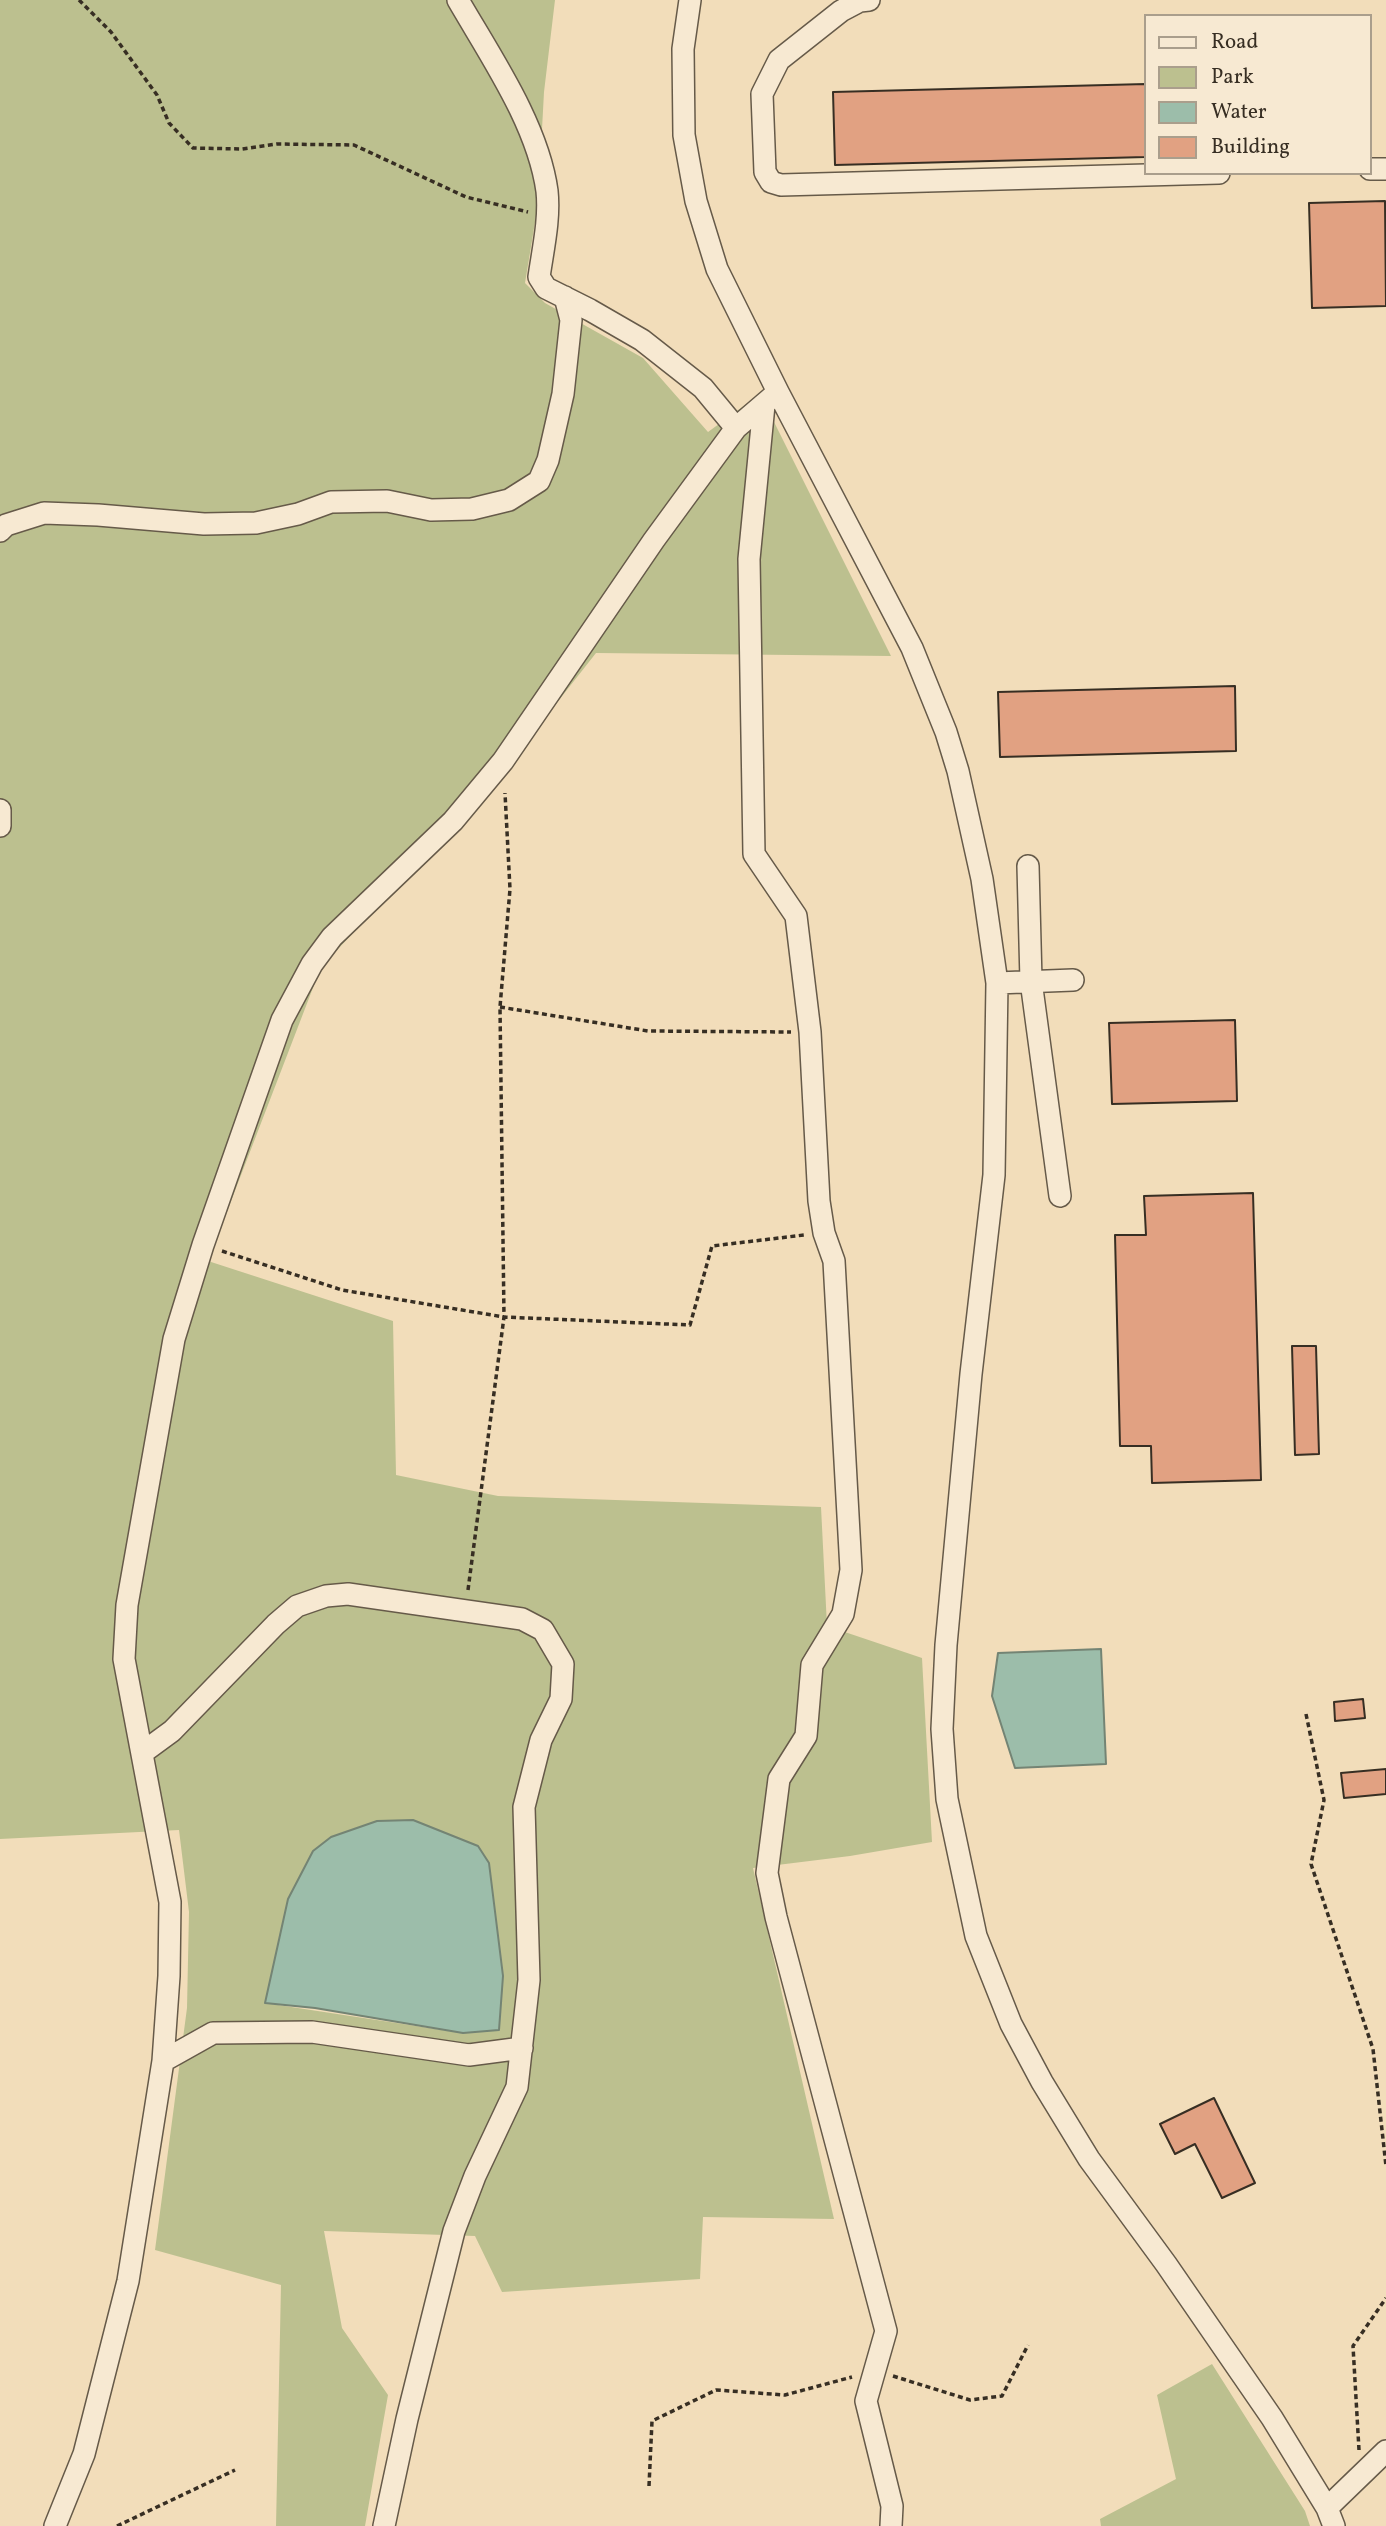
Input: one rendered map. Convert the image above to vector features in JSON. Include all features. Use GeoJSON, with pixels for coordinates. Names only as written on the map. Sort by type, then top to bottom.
{"type":"FeatureCollection","features":[{"type":"Feature","properties":{"kind":"street"},"geometry":{"type":"LineString","coordinates":[[458,0],[518,105],[547,190],[547,217],[539,277],[546,288],[642,340],[703,388],[736,428]]}},
{"type":"Feature","properties":{"kind":"street"},"geometry":{"type":"LineString","coordinates":[[690,0],[683,49],[684,135],[696,201],[717,269],[771,399],[912,648],[946,732],[958,771],[982,879],[997,983],[994,1175],[971,1374],[946,1645],[942,1729],[947,1799],[976,1936],[1011,2024],[1042,2082],[1089,2159],[1166,2264],[1272,2418],[1330,2517],[1360,2478],[1386,2451]]}},
{"type":"Feature","properties":{"kind":"street"},"geometry":{"type":"LineString","coordinates":[[869,0],[841,10],[779,60],[762,94],[765,172],[771,182],[781,185],[1146,175]]}},
{"type":"Feature","properties":{"kind":"street"},"geometry":{"type":"LineString","coordinates":[[0,531],[6,524],[44,513],[204,524],[256,523],[298,514],[331,502],[387,501],[431,510],[472,509],[509,500],[539,481],[548,460],[563,394],[570,332],[571,320],[565,297]]}},
{"type":"Feature","properties":{"kind":"street"},"geometry":{"type":"LineString","coordinates":[[55,2526],[84,2454],[125,2294],[163,2061],[169,1976],[170,1902],[124,1659],[127,1605],[174,1339],[203,1245],[282,1020],[312,964],[332,937],[453,821],[503,761],[654,540],[736,428],[771,399]]}},
{"type":"Feature","properties":{"kind":"street"},"geometry":{"type":"LineString","coordinates":[[771,399],[749,559],[754,854],[796,916],[810,1032],[819,1201],[824,1233],[834,1261],[851,1570],[843,1614],[812,1665],[806,1736],[779,1779],[767,1873],[776,1917],[886,2332],[866,2401],[892,2505],[891,2526]]}},
{"type":"Feature","properties":{"kind":"street"},"geometry":{"type":"LineString","coordinates":[[0,810],[0,826]]}},
{"type":"Feature","properties":{"kind":"street"},"geometry":{"type":"LineString","coordinates":[[1028,866],[1031,981],[1060,1196]]}},
{"type":"Feature","properties":{"kind":"street"},"geometry":{"type":"LineString","coordinates":[[997,983],[1073,980]]}},
{"type":"Feature","properties":{"kind":"street"},"geometry":{"type":"LineString","coordinates":[[142,1753],[173,1731],[276,1624],[297,1606],[326,1596],[348,1594],[522,1619],[543,1630],[564,1664],[561,1699],[541,1740],[524,1807],[530,1980],[517,2087],[475,2176],[454,2231],[407,2419],[384,2526]]}},
{"type":"Feature","properties":{"kind":"street"},"geometry":{"type":"LineString","coordinates":[[163,2061],[213,2033],[312,2032],[469,2055],[522,2048]]}},
{"type":"Feature","properties":{"kind":"path"},"geometry":{"type":"LineString","coordinates":[[79,0],[111,32],[157,95],[169,123],[193,148],[242,149],[277,144],[354,145],[466,197],[547,217]]}},
{"type":"Feature","properties":{"kind":"path"},"geometry":{"type":"LineString","coordinates":[[478,1614],[467,1594],[504,1317],[500,1007],[510,889],[503,761]]}},
{"type":"Feature","properties":{"kind":"path"},"geometry":{"type":"LineString","coordinates":[[500,1007],[648,1031],[810,1032]]}},
{"type":"Feature","properties":{"kind":"path"},"geometry":{"type":"LineString","coordinates":[[203,1245],[342,1290],[504,1317],[690,1325],[712,1246],[824,1233]]}},
{"type":"Feature","properties":{"kind":"path"},"geometry":{"type":"LineString","coordinates":[[1306,1714],[1324,1800],[1311,1864],[1373,2049],[1386,2166]]}},
{"type":"Feature","properties":{"kind":"path"},"geometry":{"type":"LineString","coordinates":[[1360,2478],[1353,2346],[1386,2298]]}},
{"type":"Feature","properties":{"kind":"path"},"geometry":{"type":"LineString","coordinates":[[649,2486],[652,2421],[716,2390],[785,2395],[876,2370],[971,2400],[1002,2396],[1028,2345]]}},
{"type":"Feature","properties":{"kind":"path"},"geometry":{"type":"LineString","coordinates":[[117,2526],[235,2470]]}},
{"type":"Feature","properties":{"kind":"green space"},"geometry":{"type":"Polygon","coordinates":[[[0,0],[555,0],[544,92],[538,204],[525,283],[545,303],[643,358],[708,432],[760,394],[891,656],[596,653],[489,789],[321,967],[208,1261],[393,1321],[396,1475],[498,1496],[821,1507],[827,1626],[922,1658],[932,1842],[753,1868],[834,2219],[703,2217],[700,2279],[502,2292],[475,2236],[324,2231],[342,2328],[388,2395],[365,2526],[276,2526],[281,2285],[155,2250],[187,2008],[189,1912],[179,1830],[0,1839],[0,0]],[[313,1851],[265,2003],[462,2033],[499,2030],[313,1851]]]}},
{"type":"Feature","properties":{"kind":"green space"},"geometry":{"type":"Polygon","coordinates":[[[1212,2364],[1305,2511],[1310,2526],[1101,2526],[1100,2519],[1176,2479],[1157,2395],[1212,2364]]]}},
{"type":"Feature","properties":{"kind":"water"},"geometry":{"type":"Polygon","coordinates":[[[1101,1649],[1106,1764],[1015,1768],[992,1696],[998,1653],[1101,1649]]]}},
{"type":"Feature","properties":{"kind":"water"},"geometry":{"type":"Polygon","coordinates":[[[413,1820],[478,1846],[489,1863],[503,1976],[499,2030],[463,2033],[315,2008],[265,2003],[288,1899],[313,1851],[331,1837],[377,1821],[413,1820]]]}},
{"type":"Feature","properties":{"kind":"building"},"geometry":{"type":"Polygon","coordinates":[[[1144,84],[1144,157],[835,165],[833,92],[1144,84]]]}},
{"type":"Feature","properties":{"kind":"building"},"geometry":{"type":"Polygon","coordinates":[[[1385,201],[1386,306],[1312,308],[1309,203],[1385,201]]]}},
{"type":"Feature","properties":{"kind":"building"},"geometry":{"type":"Polygon","coordinates":[[[1235,686],[1236,751],[1000,757],[998,692],[1235,686]]]}},
{"type":"Feature","properties":{"kind":"building"},"geometry":{"type":"Polygon","coordinates":[[[1235,1020],[1237,1101],[1112,1104],[1109,1023],[1235,1020]]]}},
{"type":"Feature","properties":{"kind":"building"},"geometry":{"type":"Polygon","coordinates":[[[1253,1193],[1261,1480],[1152,1483],[1151,1446],[1120,1446],[1115,1235],[1146,1235],[1144,1196],[1253,1193]]]}},
{"type":"Feature","properties":{"kind":"building"},"geometry":{"type":"Polygon","coordinates":[[[1292,1346],[1316,1346],[1319,1454],[1295,1455],[1292,1346]]]}},
{"type":"Feature","properties":{"kind":"building"},"geometry":{"type":"Polygon","coordinates":[[[1363,1699],[1365,1718],[1335,1721],[1334,1702],[1363,1699]]]}},
{"type":"Feature","properties":{"kind":"building"},"geometry":{"type":"Polygon","coordinates":[[[1386,1769],[1386,1794],[1344,1798],[1341,1773],[1386,1769]]]}},
{"type":"Feature","properties":{"kind":"building"},"geometry":{"type":"Polygon","coordinates":[[[1214,2098],[1255,2183],[1222,2198],[1195,2144],[1175,2154],[1160,2124],[1214,2098]]]}}]}
